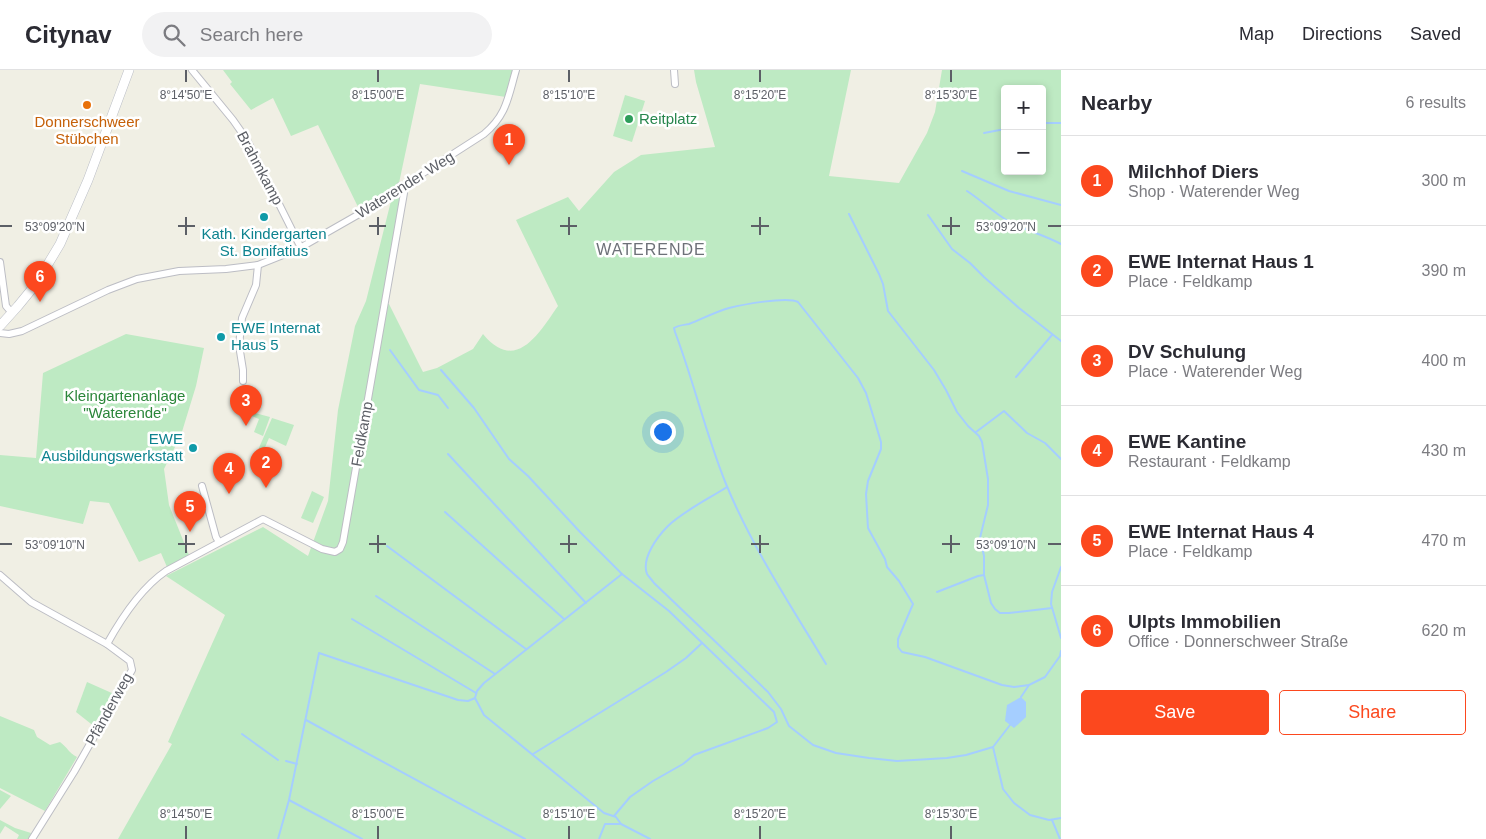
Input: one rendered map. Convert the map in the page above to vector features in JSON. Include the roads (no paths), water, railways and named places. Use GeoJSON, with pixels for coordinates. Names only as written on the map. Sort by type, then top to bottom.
{"type":"FeatureCollection","features":[{"type":"Feature","properties":{"kind":"main road"},"geometry":{"type":"LineString","coordinates":[[0,326],[36,284],[60,244],[88,180],[129,70]]}},
{"type":"Feature","properties":{"kind":"street","name":"Brahmkamp"},"geometry":{"type":"LineString","coordinates":[[192,70],[247,140],[301,248]]}},
{"type":"Feature","properties":{"kind":"street","name":"Waterender Weg"},"geometry":{"type":"LineString","coordinates":[[0,333],[9,334],[22,331],[108,290],[137,279],[179,271],[226,269],[258,265],[301,248],[456,153],[494,126],[504,112],[516,70]]}},
{"type":"Feature","properties":{"kind":"street"},"geometry":{"type":"LineString","coordinates":[[674,70],[675,84]]}},
{"type":"Feature","properties":{"kind":"street","name":"Feldkamp"},"geometry":{"type":"LineString","coordinates":[[107,644],[134,603],[154,579],[263,519],[330,552],[340,549],[343,542],[404,193],[400,186]]}},
{"type":"Feature","properties":{"kind":"street"},"geometry":{"type":"LineString","coordinates":[[0,262],[6,306],[12,313]]}},
{"type":"Feature","properties":{"kind":"street"},"geometry":{"type":"LineString","coordinates":[[243,381],[239,346],[242,318],[256,285],[258,265]]}},
{"type":"Feature","properties":{"kind":"street"},"geometry":{"type":"LineString","coordinates":[[202,486],[219,542]]}},
{"type":"Feature","properties":{"kind":"street","name":"Pfänderweg"},"geometry":{"type":"LineString","coordinates":[[0,575],[31,602],[107,644],[130,661],[132,670],[74,772],[32,839]]}},
{"type":"Feature","properties":{"kind":"water"},"geometry":{"type":"Polygon","coordinates":[[[1021,697],[1026,702],[1026,717],[1014,728],[1005,721],[1007,705],[1021,697]]]}},
{"type":"Feature","properties":{"kind":"waterway"},"geometry":{"type":"LineString","coordinates":[[1046,123],[1061,123]]}},
{"type":"Feature","properties":{"kind":"waterway"},"geometry":{"type":"LineString","coordinates":[[984,133],[1001,130]]}},
{"type":"Feature","properties":{"kind":"waterway"},"geometry":{"type":"LineString","coordinates":[[962,171],[1009,191],[1061,205]]}},
{"type":"Feature","properties":{"kind":"waterway"},"geometry":{"type":"LineString","coordinates":[[967,191],[1008,221],[1061,244]]}},
{"type":"Feature","properties":{"kind":"waterway"},"geometry":{"type":"LineString","coordinates":[[849,214],[879,274],[883,284],[888,311],[934,370],[957,412],[979,436],[982,442],[988,479],[988,505],[980,538],[984,556],[984,575],[991,603],[1000,613],[1052,608]]}},
{"type":"Feature","properties":{"kind":"waterway"},"geometry":{"type":"LineString","coordinates":[[928,215],[952,249],[1019,308],[1061,341]]}},
{"type":"Feature","properties":{"kind":"waterway"},"geometry":{"type":"LineString","coordinates":[[826,664],[773,576],[736,507],[706,428],[675,332],[674,328],[676,327],[689,324],[729,308],[774,300],[798,302],[858,378],[866,393],[881,442],[881,449],[868,481],[866,494],[868,528],[885,559],[887,567],[899,581],[913,604],[898,639],[898,647],[902,652],[925,657],[1002,685],[1014,687],[1029,685]]}},
{"type":"Feature","properties":{"kind":"waterway"},"geometry":{"type":"LineString","coordinates":[[1016,377],[1052,335]]}},
{"type":"Feature","properties":{"kind":"waterway"},"geometry":{"type":"LineString","coordinates":[[390,350],[419,390],[438,395],[448,408]]}},
{"type":"Feature","properties":{"kind":"waterway"},"geometry":{"type":"LineString","coordinates":[[441,370],[474,408],[509,459],[528,476],[581,533],[622,574],[669,611],[774,712],[777,722],[768,728],[694,755],[630,797],[614,816]]}},
{"type":"Feature","properties":{"kind":"waterway"},"geometry":{"type":"LineString","coordinates":[[976,432],[1004,411],[1027,433],[1045,443],[1061,459]]}},
{"type":"Feature","properties":{"kind":"waterway"},"geometry":{"type":"LineString","coordinates":[[448,454],[586,603]]}},
{"type":"Feature","properties":{"kind":"waterway"},"geometry":{"type":"LineString","coordinates":[[727,487],[696,505],[664,530],[648,554],[646,561],[647,574],[654,583],[768,692],[781,709],[789,726],[813,745],[836,753],[897,761],[947,758],[966,755],[993,747],[1010,725]]}},
{"type":"Feature","properties":{"kind":"waterway"},"geometry":{"type":"LineString","coordinates":[[445,512],[564,619]]}},
{"type":"Feature","properties":{"kind":"waterway"},"geometry":{"type":"LineString","coordinates":[[387,546],[526,649]]}},
{"type":"Feature","properties":{"kind":"waterway"},"geometry":{"type":"LineString","coordinates":[[1061,567],[1052,592],[1051,604],[1061,638]]}},
{"type":"Feature","properties":{"kind":"waterway"},"geometry":{"type":"LineString","coordinates":[[475,698],[477,691],[484,683],[622,574]]}},
{"type":"Feature","properties":{"kind":"waterway"},"geometry":{"type":"LineString","coordinates":[[937,592],[984,575]]}},
{"type":"Feature","properties":{"kind":"waterway"},"geometry":{"type":"LineString","coordinates":[[376,596],[495,674]]}},
{"type":"Feature","properties":{"kind":"waterway"},"geometry":{"type":"LineString","coordinates":[[352,619],[476,693]]}},
{"type":"Feature","properties":{"kind":"waterway"},"geometry":{"type":"LineString","coordinates":[[533,754],[666,672],[686,658],[702,643]]}},
{"type":"Feature","properties":{"kind":"waterway"},"geometry":{"type":"LineString","coordinates":[[1021,697],[1029,685],[1045,677],[1060,656],[1061,651]]}},
{"type":"Feature","properties":{"kind":"waterway"},"geometry":{"type":"LineString","coordinates":[[278,839],[289,800],[319,653],[458,700],[468,701],[475,698],[484,715],[604,813],[616,817],[621,824],[650,839]]}},
{"type":"Feature","properties":{"kind":"waterway"},"geometry":{"type":"LineString","coordinates":[[306,720],[525,839]]}},
{"type":"Feature","properties":{"kind":"waterway"},"geometry":{"type":"LineString","coordinates":[[242,734],[278,760]]}},
{"type":"Feature","properties":{"kind":"waterway"},"geometry":{"type":"LineString","coordinates":[[993,747],[1003,789],[1014,803],[1030,815],[1049,820],[1061,818]]}},
{"type":"Feature","properties":{"kind":"waterway"},"geometry":{"type":"LineString","coordinates":[[286,761],[297,764]]}},
{"type":"Feature","properties":{"kind":"waterway"},"geometry":{"type":"LineString","coordinates":[[289,800],[362,839]]}},
{"type":"Feature","properties":{"kind":"waterway"},"geometry":{"type":"LineString","coordinates":[[1052,820],[1060,839]]}},
{"type":"Feature","properties":{"kind":"waterway"},"geometry":{"type":"LineString","coordinates":[[599,839],[605,824],[621,824]]}},
{"type":"Feature","properties":{"kind":"place","name":"Donnerschweer Stübchen"},"geometry":{"type":"Point","coordinates":[87,105]}},
{"type":"Feature","properties":{"kind":"place","name":"Reitplatz"},"geometry":{"type":"Point","coordinates":[629,119]}},
{"type":"Feature","properties":{"kind":"place","name":"Milchhof Diers"},"geometry":{"type":"Point","coordinates":[509,165]}},
{"type":"Feature","properties":{"kind":"place","name":"Kath. Kindergarten St. Bonifatius"},"geometry":{"type":"Point","coordinates":[264,217]}},
{"type":"Feature","properties":{"kind":"place","name":"Ulpts Immobilien"},"geometry":{"type":"Point","coordinates":[40,302]}},
{"type":"Feature","properties":{"kind":"place","name":"EWE Internat Haus 5"},"geometry":{"type":"Point","coordinates":[221,337]}},
{"type":"Feature","properties":{"kind":"place","name":"DV Schulung"},"geometry":{"type":"Point","coordinates":[246,426]}},
{"type":"Feature","properties":{"kind":"place","name":"EWE Ausbildungswerkstatt"},"geometry":{"type":"Point","coordinates":[193,448]}},
{"type":"Feature","properties":{"kind":"place","name":"EWE Internat Haus 1"},"geometry":{"type":"Point","coordinates":[266,488]}},
{"type":"Feature","properties":{"kind":"place","name":"EWE Kantine"},"geometry":{"type":"Point","coordinates":[229,494]}},
{"type":"Feature","properties":{"kind":"place","name":"EWE Internat Haus 4"},"geometry":{"type":"Point","coordinates":[190,532]}},
{"type":"Feature","properties":{"kind":"district","name":"WATERENDE"},"geometry":{"type":"Point","coordinates":[651,249]}},
{"type":"Feature","properties":{"kind":"park label","name":"Kleingartenanlage \"Waterende\""},"geometry":{"type":"Point","coordinates":[125,404]}}]}
